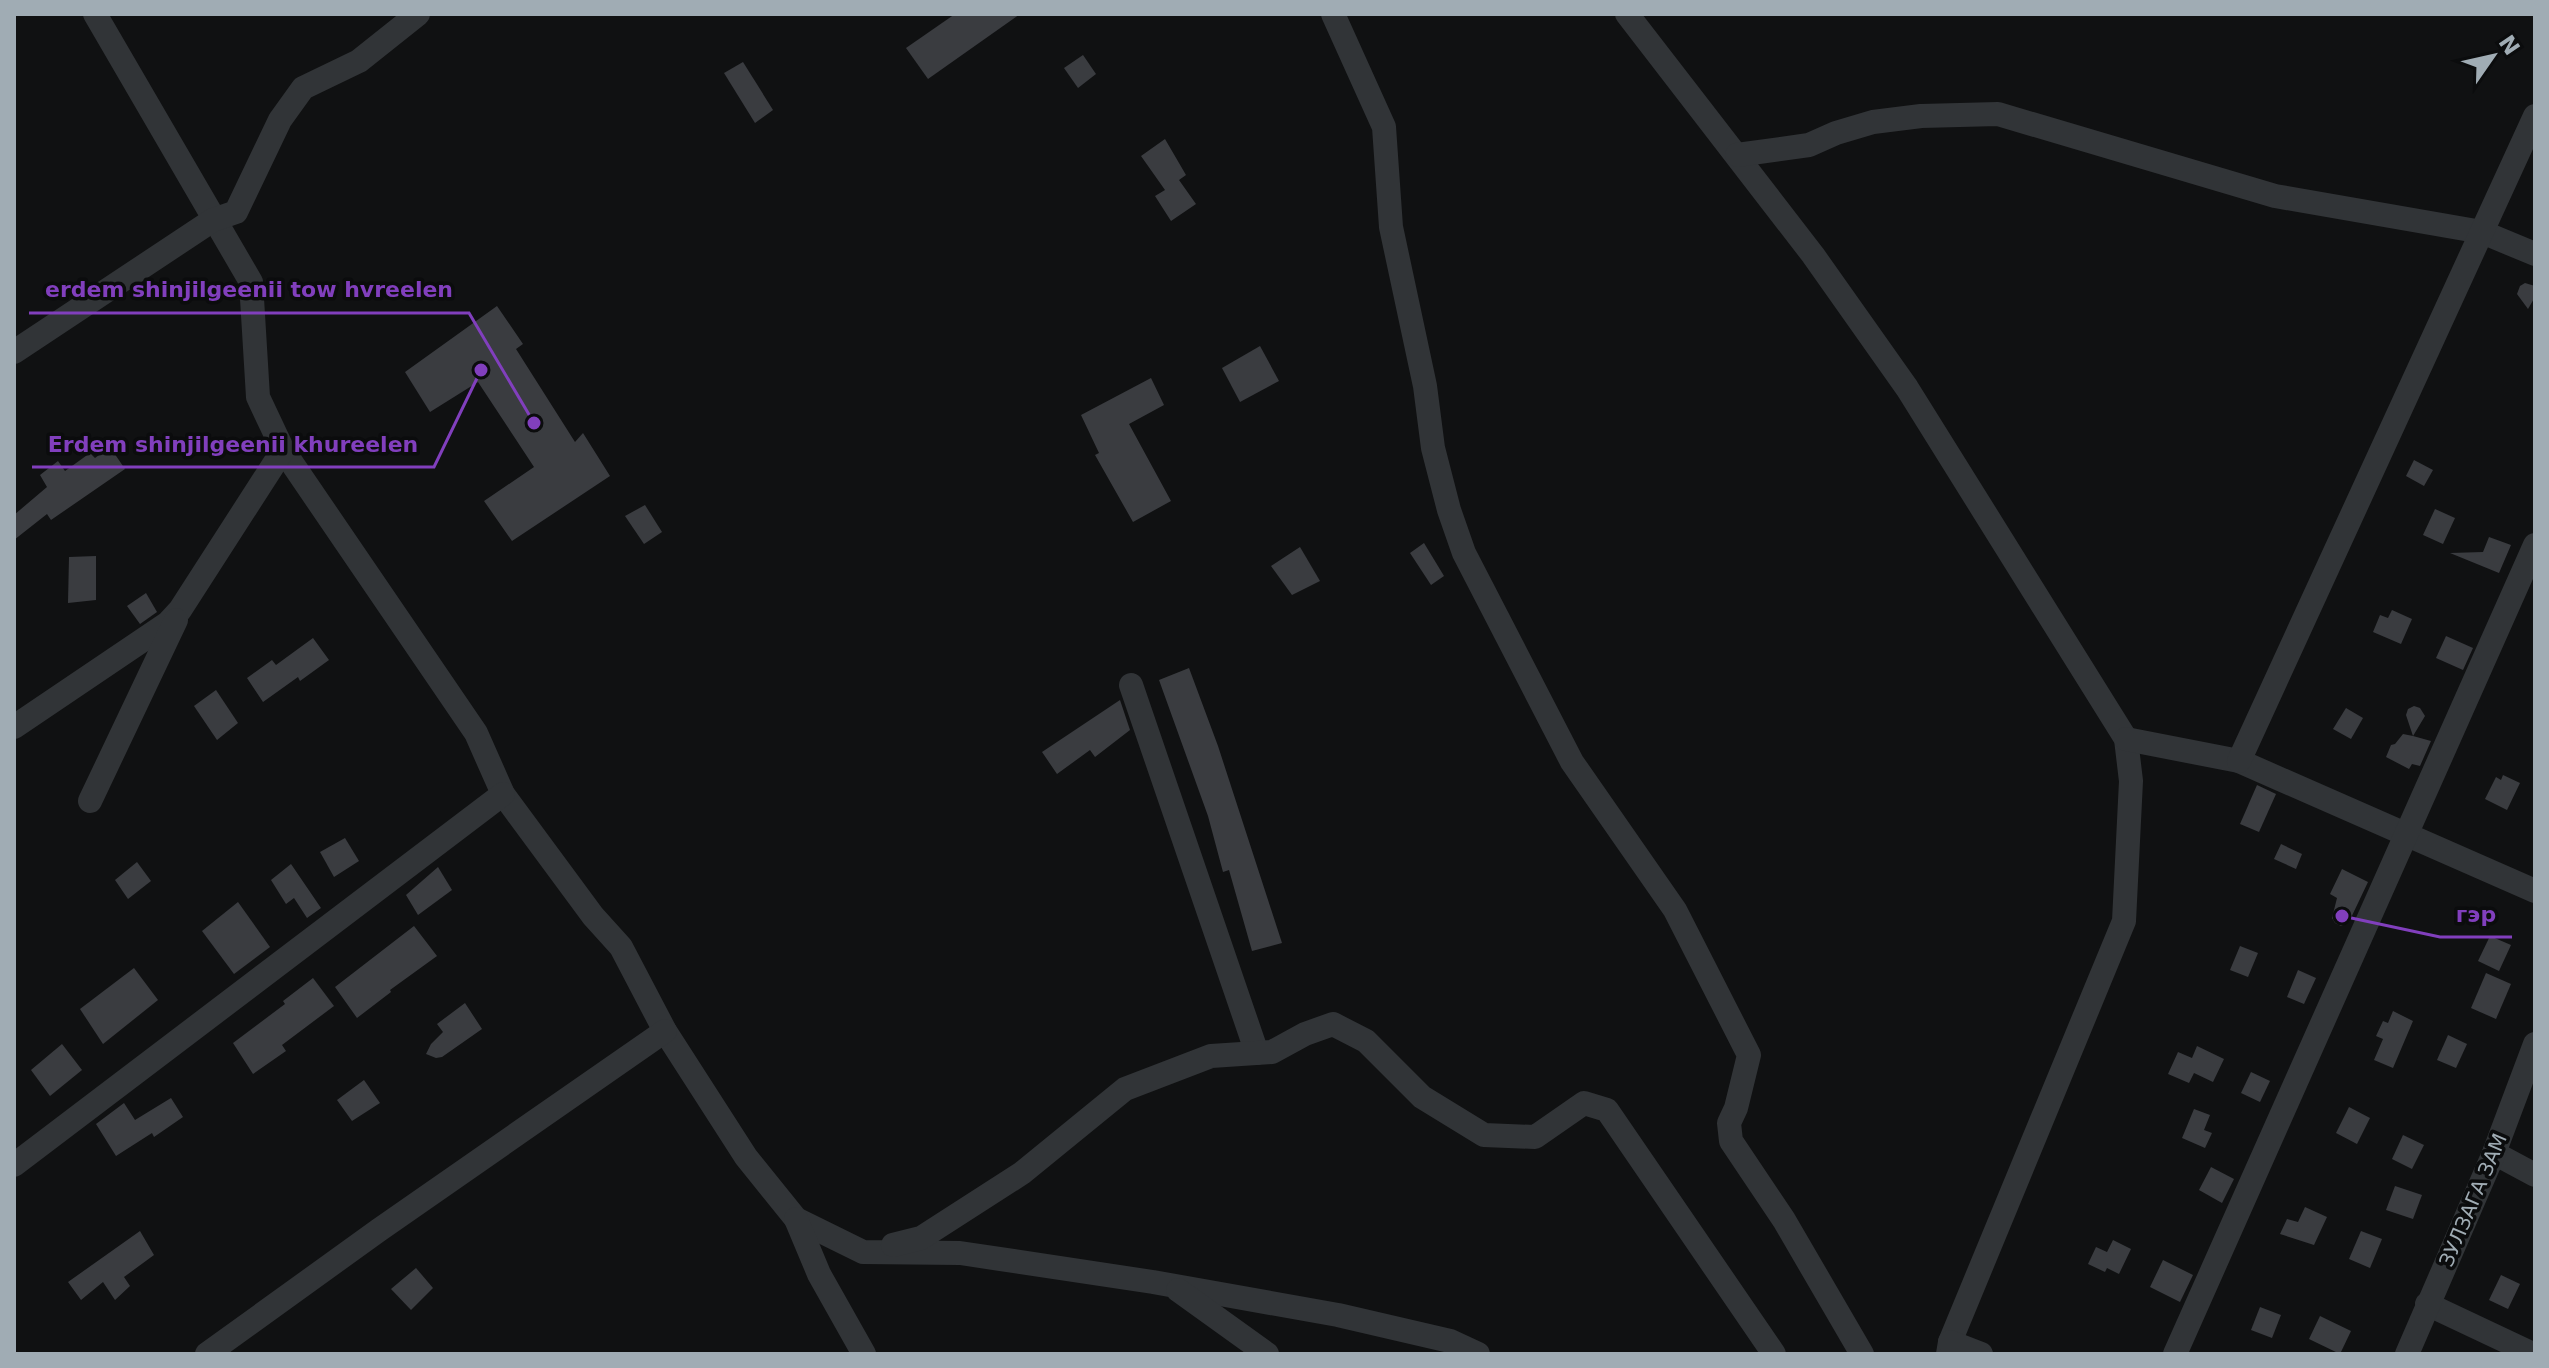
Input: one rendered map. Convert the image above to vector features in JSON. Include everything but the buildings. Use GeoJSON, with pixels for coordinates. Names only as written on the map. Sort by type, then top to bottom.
{"type":"FeatureCollection","features":[{"type":"Feature","properties":{"kind":"street"},"geometry":{"type":"LineString","coordinates":[[95,14],[251,282],[258,397],[283,450],[476,733],[503,794],[593,916],[621,947],[665,1031],[746,1157],[796,1219],[819,1274],[864,1354]]}},
{"type":"Feature","properties":{"kind":"street"},"geometry":{"type":"LineString","coordinates":[[14,352],[213,220],[236,212],[280,120],[303,88],[359,61],[418,14]]}},
{"type":"Feature","properties":{"kind":"street"},"geometry":{"type":"LineString","coordinates":[[1333,14],[1384,127],[1391,227],[1425,386],[1433,448],[1464,553],[1572,762],[1675,910],[1749,1055],[1736,1108],[1729,1123],[1731,1141],[1784,1220],[1862,1354]]}},
{"type":"Feature","properties":{"kind":"street"},"geometry":{"type":"LineString","coordinates":[[1627,14],[1813,255],[1907,388],[2126,739],[2131,781],[2124,921],[1949,1348],[1981,1354]]}},
{"type":"Feature","properties":{"kind":"street"},"geometry":{"type":"LineString","coordinates":[[1737,155],[1809,145],[1873,122],[1921,116],[1998,114],[2275,196],[2482,232],[2535,254]]}},
{"type":"Feature","properties":{"kind":"street"},"geometry":{"type":"LineString","coordinates":[[2239,761],[2535,116]]}},
{"type":"Feature","properties":{"kind":"street"},"geometry":{"type":"LineString","coordinates":[[90,801],[180,610],[283,450]]}},
{"type":"Feature","properties":{"kind":"street"},"geometry":{"type":"LineString","coordinates":[[2175,1354],[2535,545]]}},
{"type":"Feature","properties":{"kind":"street"},"geometry":{"type":"LineString","coordinates":[[14,727],[168,623],[180,610]]}},
{"type":"Feature","properties":{"kind":"street"},"geometry":{"type":"LineString","coordinates":[[1131,685],[1257,1053]]}},
{"type":"Feature","properties":{"kind":"street"},"geometry":{"type":"LineString","coordinates":[[2126,739],[2239,761],[2535,891]]}},
{"type":"Feature","properties":{"kind":"street"},"geometry":{"type":"LineString","coordinates":[[14,1165],[503,794]]}},
{"type":"Feature","properties":{"kind":"street"},"geometry":{"type":"LineString","coordinates":[[863,1252],[921,1238],[1022,1173],[1125,1089],[1211,1056],[1272,1052],[1305,1034],[1333,1024],[1366,1041],[1422,1097],[1484,1135],[1535,1137],[1584,1103],[1607,1110],[1774,1354]]}},
{"type":"Feature","properties":{"kind":"street"},"geometry":{"type":"LineString","coordinates":[[207,1354],[665,1031]]}},
{"type":"Feature","properties":{"kind":"street","name":"ЗУЛЗАГА ЗАМ"},"geometry":{"type":"LineString","coordinates":[[2407,1354],[2494,1153],[2535,1044]]}},
{"type":"Feature","properties":{"kind":"street"},"geometry":{"type":"LineString","coordinates":[[2494,1153],[2535,1175]]}},
{"type":"Feature","properties":{"kind":"street"},"geometry":{"type":"LineString","coordinates":[[796,1219],[863,1252],[960,1253],[1173,1286],[1338,1315],[1450,1341],[1478,1354]]}},
{"type":"Feature","properties":{"kind":"street"},"geometry":{"type":"LineString","coordinates":[[1173,1286],[1267,1354]]}},
{"type":"Feature","properties":{"kind":"street"},"geometry":{"type":"LineString","coordinates":[[2427,1304],[2533,1354]]}},
{"type":"Feature","properties":{"kind":"place","name":"Erdem shinjilgeenii khureelen"},"geometry":{"type":"Point","coordinates":[481,370]}},
{"type":"Feature","properties":{"kind":"place","name":"erdem shinjilgeenii tow hvreelen"},"geometry":{"type":"Point","coordinates":[534,423]}},
{"type":"Feature","properties":{"kind":"place","name":"гэр"},"geometry":{"type":"Point","coordinates":[2342,916]}}]}
